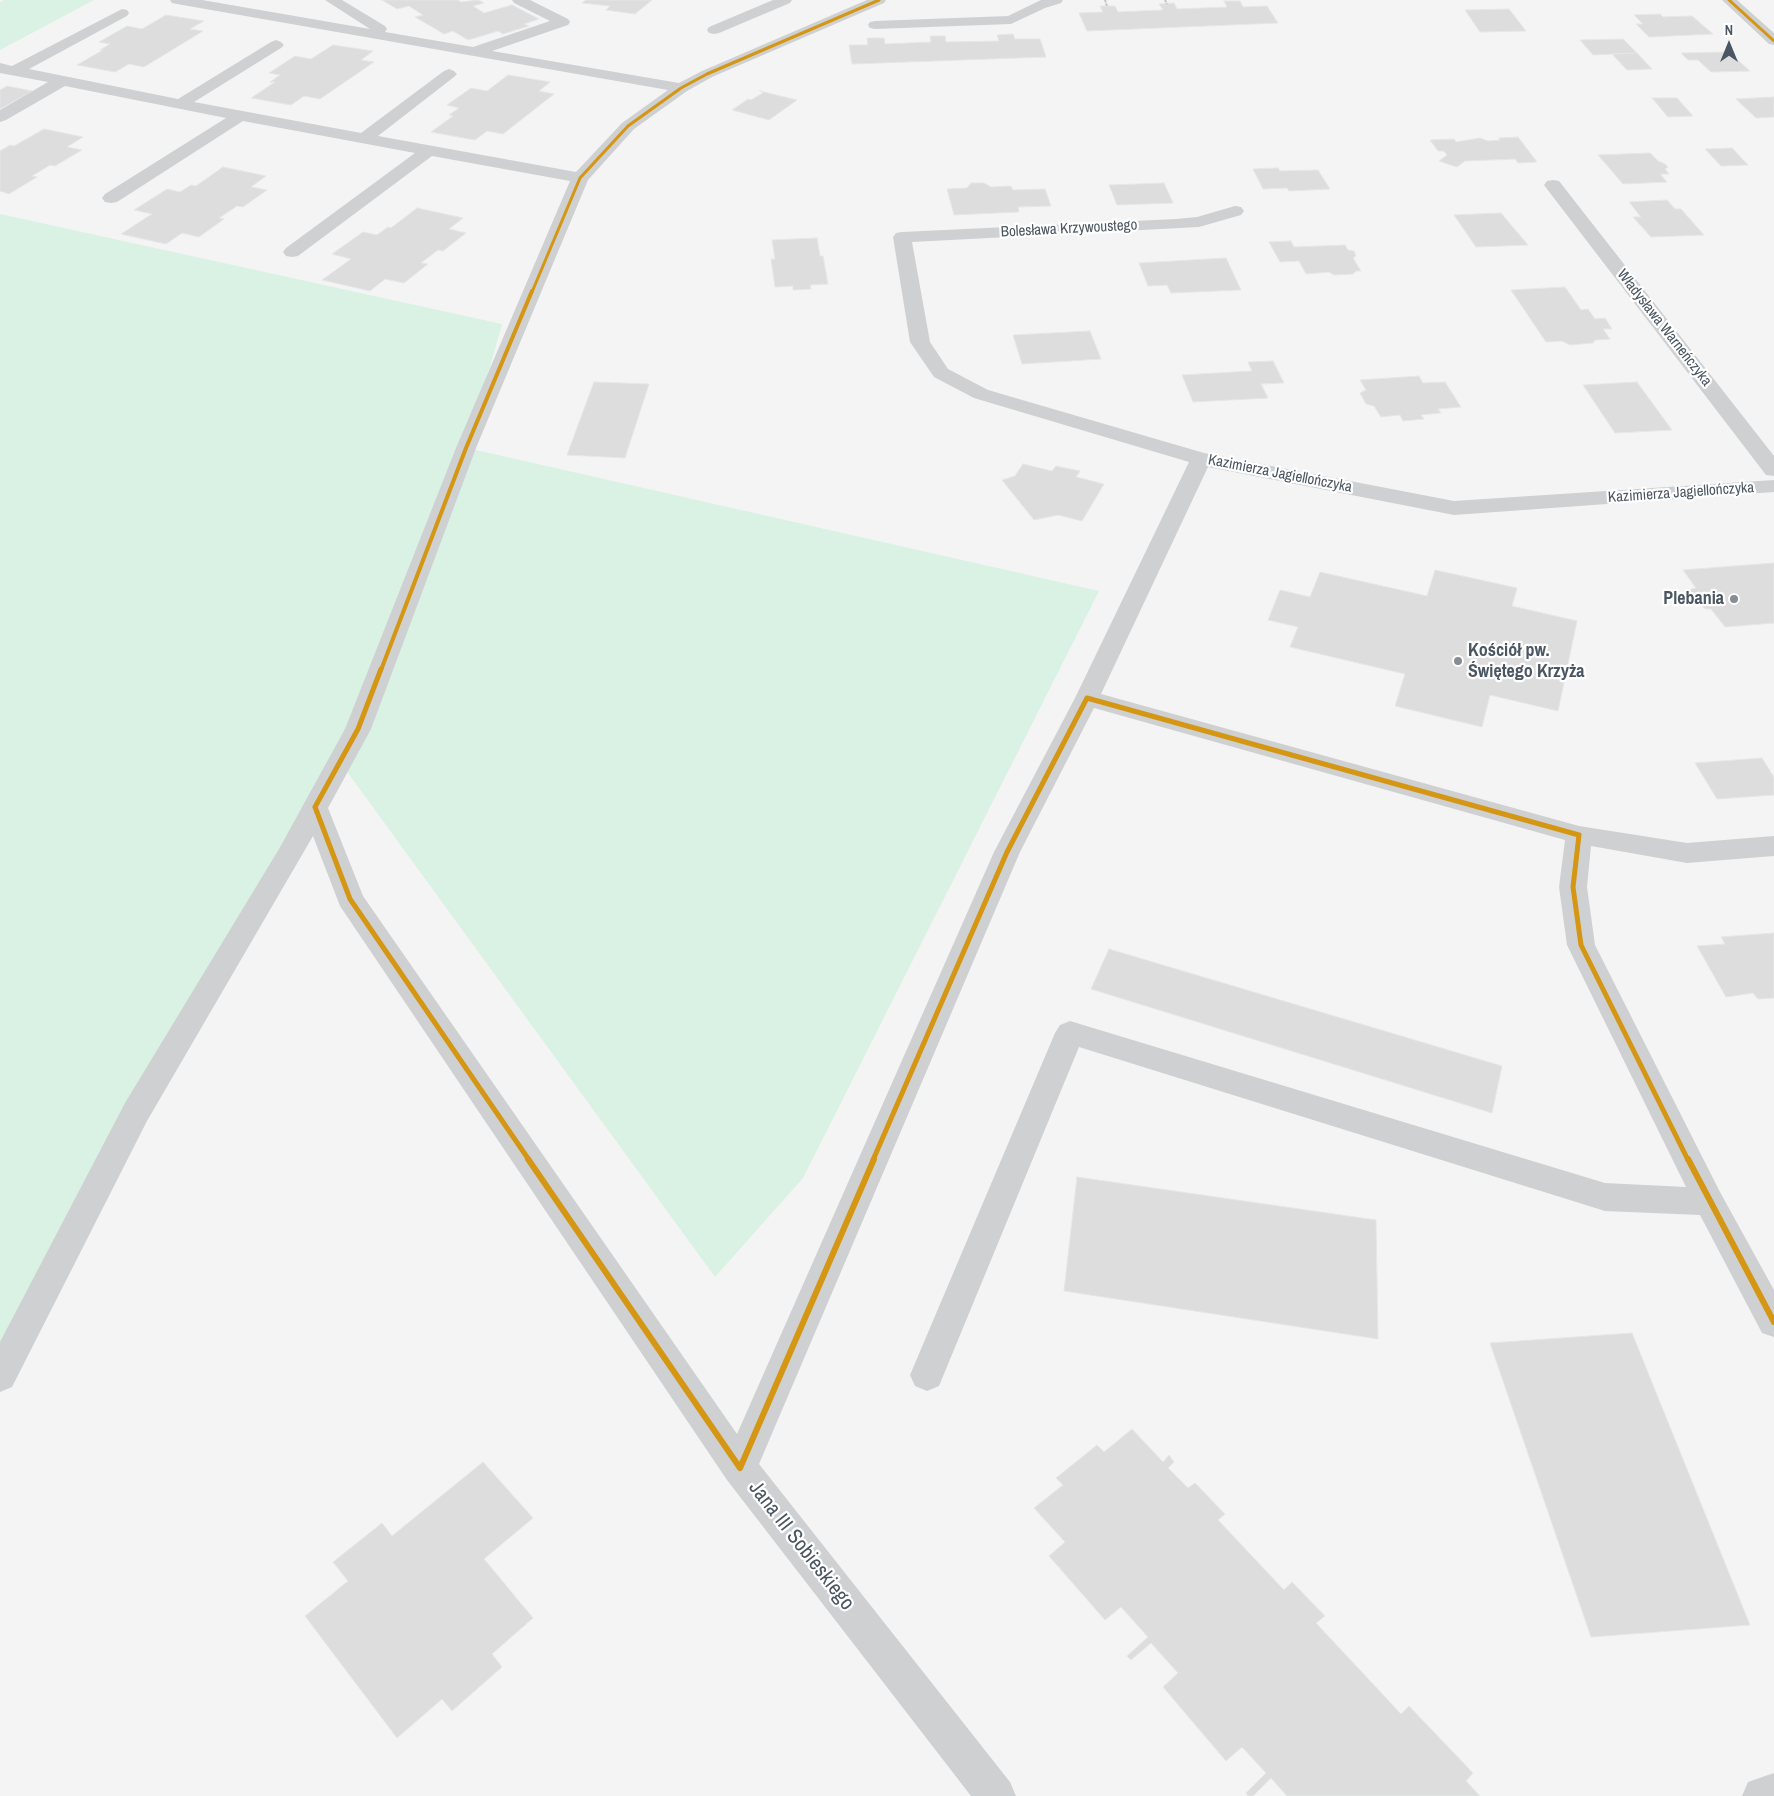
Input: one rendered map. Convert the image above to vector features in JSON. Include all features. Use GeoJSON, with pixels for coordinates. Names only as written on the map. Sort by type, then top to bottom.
{"type":"FeatureCollection","features":[{"type":"Feature","properties":{"kind":"street"},"geometry":{"type":"LineString","coordinates":[[177,0],[681,88]]}},
{"type":"Feature","properties":{"kind":"street"},"geometry":{"type":"LineString","coordinates":[[332,0],[393,37]]}},
{"type":"Feature","properties":{"kind":"street"},"geometry":{"type":"LineString","coordinates":[[476,52],[563,22],[519,0]]}},
{"type":"Feature","properties":{"kind":"street"},"geometry":{"type":"LineString","coordinates":[[0,1376],[136,1112],[291,852],[358,729],[466,448],[580,178],[628,126],[681,88],[707,74],[879,0]]}},
{"type":"Feature","properties":{"kind":"street"},"geometry":{"type":"LineString","coordinates":[[1023,0],[1040,5]]}},
{"type":"Feature","properties":{"kind":"street"},"geometry":{"type":"LineString","coordinates":[[875,25],[1011,20],[1040,5],[1056,0]]}},
{"type":"Feature","properties":{"kind":"street"},"geometry":{"type":"LineString","coordinates":[[1728,0],[1774,41]]}},
{"type":"Feature","properties":{"kind":"street"},"geometry":{"type":"LineString","coordinates":[[714,30],[774,1],[828,22]]}},
{"type":"Feature","properties":{"kind":"street"},"geometry":{"type":"LineString","coordinates":[[7,70],[122,13]]}},
{"type":"Feature","properties":{"kind":"street"},"geometry":{"type":"LineString","coordinates":[[182,103],[276,45]]}},
{"type":"Feature","properties":{"kind":"street"},"geometry":{"type":"LineString","coordinates":[[7,70],[182,103],[240,116],[580,178]]}},
{"type":"Feature","properties":{"kind":"street"},"geometry":{"type":"LineString","coordinates":[[365,138],[449,74]]}},
{"type":"Feature","properties":{"kind":"street"},"geometry":{"type":"LineString","coordinates":[[0,117],[63,80]]}},
{"type":"Feature","properties":{"kind":"street"},"geometry":{"type":"LineString","coordinates":[[111,198],[240,116]]}},
{"type":"Feature","properties":{"kind":"street"},"geometry":{"type":"LineString","coordinates":[[292,252],[428,151]]}},
{"type":"Feature","properties":{"kind":"street","name":"Władysława Warneńczyka"},"geometry":{"type":"LineString","coordinates":[[1553,185],[1774,470]]}},
{"type":"Feature","properties":{"kind":"street","name":"Bolesława Krzywoustego"},"geometry":{"type":"LineString","coordinates":[[902,237],[1176,224],[1199,222],[1235,211]]}},
{"type":"Feature","properties":{"kind":"street","name":"Kazimierza Jagiellończyka"},"geometry":{"type":"LineString","coordinates":[[902,237],[920,342],[942,373],[981,394],[1202,459],[1454,508],[1774,486]]}},
{"type":"Feature","properties":{"kind":"street"},"geometry":{"type":"LineString","coordinates":[[740,1468],[1007,852],[1087,698],[1202,459]]}},
{"type":"Feature","properties":{"kind":"street"},"geometry":{"type":"LineString","coordinates":[[1087,698],[1579,835],[1687,853],[1774,846]]}},
{"type":"Feature","properties":{"kind":"street","name":"Jana III Sobieskiego"},"geometry":{"type":"LineString","coordinates":[[315,808],[350,899],[740,1468],[996,1796]]}},
{"type":"Feature","properties":{"kind":"street"},"geometry":{"type":"LineString","coordinates":[[1579,835],[1573,887],[1581,945],[1709,1202],[1774,1322]]}},
{"type":"Feature","properties":{"kind":"street"},"geometry":{"type":"LineString","coordinates":[[926,1376],[1070,1033],[1605,1197],[1709,1202]]}},
{"type":"Feature","properties":{"kind":"street"},"geometry":{"type":"LineString","coordinates":[[1762,1796],[1774,1793]]}},
{"type":"Feature","properties":{"kind":"path"},"geometry":{"type":"LineString","coordinates":[[1105,0],[1107,6]]}},
{"type":"Feature","properties":{"kind":"path"},"geometry":{"type":"LineString","coordinates":[[1165,0],[1167,4]]}},
{"type":"Feature","properties":{"kind":"green space"},"geometry":{"type":"Polygon","coordinates":[[[4,0],[94,0],[0,50],[0,2],[4,0]]]}},
{"type":"Feature","properties":{"kind":"green space"},"geometry":{"type":"Polygon","coordinates":[[[0,214],[502,324],[467,448],[1099,591],[803,1178],[715,1277],[340,762],[0,1376],[0,214]]]}},
{"type":"Feature","properties":{"kind":"building"},"geometry":{"type":"Polygon","coordinates":[[[382,0],[458,0],[461,2],[478,0],[484,3],[473,6],[484,13],[512,5],[539,19],[524,24],[529,26],[503,34],[498,31],[468,40],[453,31],[444,34],[415,17],[423,15],[409,6],[397,9],[382,0]]]}},
{"type":"Feature","properties":{"kind":"building"},"geometry":{"type":"Polygon","coordinates":[[[586,0],[652,0],[635,14],[606,10],[610,6],[582,3],[586,0]]]}},
{"type":"Feature","properties":{"kind":"building"},"geometry":{"type":"Polygon","coordinates":[[[1224,1],[1240,1],[1243,7],[1267,6],[1278,23],[1087,31],[1079,13],[1103,12],[1100,6],[1115,6],[1118,12],[1163,10],[1159,4],[1174,3],[1177,9],[1227,7],[1224,1]]]}},
{"type":"Feature","properties":{"kind":"building"},"geometry":{"type":"Polygon","coordinates":[[[1509,9],[1526,31],[1480,32],[1465,10],[1509,9]]]}},
{"type":"Feature","properties":{"kind":"building"},"geometry":{"type":"Polygon","coordinates":[[[1660,14],[1663,17],[1692,16],[1713,34],[1649,37],[1636,24],[1643,24],[1634,15],[1660,14]]]}},
{"type":"Feature","properties":{"kind":"building"},"geometry":{"type":"Polygon","coordinates":[[[166,15],[204,21],[190,29],[203,31],[144,67],[129,64],[115,72],[77,65],[110,44],[99,42],[127,26],[142,29],[166,15]]]}},
{"type":"Feature","properties":{"kind":"building"},"geometry":{"type":"Polygon","coordinates":[[[1013,34],[1015,39],[1040,39],[1046,57],[852,64],[849,45],[868,45],[867,38],[884,38],[885,44],[931,42],[930,36],[945,36],[946,42],[999,41],[997,35],[1013,34]]]}},
{"type":"Feature","properties":{"kind":"building"},"geometry":{"type":"Polygon","coordinates":[[[1623,39],[1637,53],[1593,55],[1580,40],[1623,39]]]}},
{"type":"Feature","properties":{"kind":"building"},"geometry":{"type":"Polygon","coordinates":[[[333,45],[373,51],[361,60],[374,62],[320,99],[304,96],[291,105],[251,98],[275,82],[270,82],[280,75],[269,73],[295,56],[311,59],[333,45]]]}},
{"type":"Feature","properties":{"kind":"building"},"geometry":{"type":"Polygon","coordinates":[[[1729,52],[1750,71],[1711,72],[1698,60],[1688,60],[1681,53],[1729,52]]]}},
{"type":"Feature","properties":{"kind":"building"},"geometry":{"type":"Polygon","coordinates":[[[1637,53],[1652,69],[1627,70],[1612,54],[1637,53]]]}},
{"type":"Feature","properties":{"kind":"building"},"geometry":{"type":"Polygon","coordinates":[[[508,75],[550,82],[539,91],[554,94],[503,134],[487,131],[475,140],[431,132],[453,116],[449,115],[459,108],[447,105],[471,88],[487,91],[508,75]]]}},
{"type":"Feature","properties":{"kind":"building"},"geometry":{"type":"Polygon","coordinates":[[[7,86],[32,91],[0,109],[0,90],[7,86]]]}},
{"type":"Feature","properties":{"kind":"building"},"geometry":{"type":"Polygon","coordinates":[[[760,91],[797,100],[769,120],[732,110],[748,99],[751,100],[763,93],[760,91]]]}},
{"type":"Feature","properties":{"kind":"building"},"geometry":{"type":"Polygon","coordinates":[[[1774,97],[1774,117],[1756,118],[1736,99],[1774,97]]]}},
{"type":"Feature","properties":{"kind":"building"},"geometry":{"type":"Polygon","coordinates":[[[1652,98],[1677,98],[1693,116],[1668,117],[1652,98]]]}},
{"type":"Feature","properties":{"kind":"building"},"geometry":{"type":"Polygon","coordinates":[[[44,129],[83,137],[67,147],[82,150],[55,166],[50,165],[32,176],[37,177],[9,194],[0,191],[0,151],[10,145],[14,146],[44,129]]]}},
{"type":"Feature","properties":{"kind":"building"},"geometry":{"type":"Polygon","coordinates":[[[1518,137],[1537,162],[1518,163],[1515,159],[1465,161],[1457,167],[1439,161],[1447,155],[1444,151],[1438,151],[1430,140],[1454,139],[1456,142],[1480,138],[1488,141],[1500,140],[1499,138],[1518,137]]]}},
{"type":"Feature","properties":{"kind":"building"},"geometry":{"type":"Polygon","coordinates":[[[1732,148],[1748,165],[1721,166],[1705,149],[1732,148]]]}},
{"type":"Feature","properties":{"kind":"building"},"geometry":{"type":"Polygon","coordinates":[[[1650,153],[1668,167],[1665,169],[1669,174],[1660,174],[1667,182],[1623,184],[1598,155],[1650,153]]]}},
{"type":"Feature","properties":{"kind":"building"},"geometry":{"type":"Polygon","coordinates":[[[223,167],[266,176],[251,187],[267,190],[243,207],[237,206],[219,218],[224,219],[199,237],[182,233],[166,244],[121,234],[152,214],[134,210],[167,189],[180,192],[191,185],[196,186],[223,167]]]}},
{"type":"Feature","properties":{"kind":"building"},"geometry":{"type":"Polygon","coordinates":[[[1278,168],[1280,171],[1318,170],[1330,189],[1289,191],[1287,188],[1263,189],[1253,169],[1278,168]]]}},
{"type":"Feature","properties":{"kind":"building"},"geometry":{"type":"Polygon","coordinates":[[[971,183],[984,183],[991,187],[1011,186],[1013,190],[1045,189],[1051,206],[1018,207],[1019,212],[954,215],[947,189],[967,188],[971,183]]]}},
{"type":"Feature","properties":{"kind":"building"},"geometry":{"type":"Polygon","coordinates":[[[1164,183],[1173,203],[1117,205],[1109,185],[1164,183]]]}},
{"type":"Feature","properties":{"kind":"building"},"geometry":{"type":"Polygon","coordinates":[[[1667,200],[1675,209],[1681,209],[1704,235],[1651,237],[1633,217],[1641,217],[1629,202],[1667,200]]]}},
{"type":"Feature","properties":{"kind":"building"},"geometry":{"type":"Polygon","coordinates":[[[417,208],[463,218],[449,229],[466,233],[443,251],[438,250],[421,263],[428,264],[404,283],[385,279],[370,291],[322,280],[351,259],[332,254],[363,232],[377,235],[388,227],[391,228],[417,208]]]}},
{"type":"Feature","properties":{"kind":"building"},"geometry":{"type":"Polygon","coordinates":[[[1501,213],[1528,245],[1476,247],[1454,215],[1501,213]]]}},
{"type":"Feature","properties":{"kind":"building"},"geometry":{"type":"Polygon","coordinates":[[[817,238],[820,256],[823,256],[828,284],[810,285],[811,289],[793,290],[793,286],[775,287],[771,259],[775,259],[772,240],[817,238]]]}},
{"type":"Feature","properties":{"kind":"building"},"geometry":{"type":"Polygon","coordinates":[[[1291,241],[1294,247],[1345,245],[1348,250],[1354,251],[1356,256],[1353,258],[1361,271],[1356,271],[1353,274],[1334,275],[1329,272],[1306,274],[1299,261],[1280,262],[1269,242],[1291,241]]]}},
{"type":"Feature","properties":{"kind":"building"},"geometry":{"type":"Polygon","coordinates":[[[1226,258],[1241,290],[1171,293],[1167,285],[1148,286],[1139,263],[1226,258]]]}},
{"type":"Feature","properties":{"kind":"building"},"geometry":{"type":"Polygon","coordinates":[[[1565,287],[1581,310],[1588,309],[1595,319],[1605,318],[1612,329],[1603,329],[1610,339],[1570,345],[1562,341],[1546,342],[1511,290],[1565,287]]]}},
{"type":"Feature","properties":{"kind":"building"},"geometry":{"type":"Polygon","coordinates":[[[1090,331],[1101,359],[1022,364],[1013,335],[1090,331]]]}},
{"type":"Feature","properties":{"kind":"building"},"geometry":{"type":"Polygon","coordinates":[[[1273,361],[1284,383],[1261,384],[1268,398],[1193,402],[1182,375],[1252,371],[1248,362],[1273,361]]]}},
{"type":"Feature","properties":{"kind":"building"},"geometry":{"type":"Polygon","coordinates":[[[1419,376],[1423,383],[1445,382],[1461,407],[1438,409],[1441,413],[1421,415],[1424,419],[1403,421],[1400,415],[1381,417],[1374,406],[1366,404],[1360,393],[1366,390],[1360,380],[1419,376]]]}},
{"type":"Feature","properties":{"kind":"building"},"geometry":{"type":"Polygon","coordinates":[[[594,382],[649,384],[625,458],[567,455],[594,382]]]}},
{"type":"Feature","properties":{"kind":"building"},"geometry":{"type":"Polygon","coordinates":[[[1637,382],[1672,430],[1615,433],[1583,385],[1637,382]]]}},
{"type":"Feature","properties":{"kind":"building"},"geometry":{"type":"Polygon","coordinates":[[[1023,464],[1052,471],[1056,466],[1080,471],[1076,477],[1104,484],[1082,521],[1058,515],[1034,520],[1002,480],[1015,476],[1023,464]]]}},
{"type":"Feature","properties":{"kind":"building","name":"Plebania"},"geometry":{"type":"Polygon","coordinates":[[[1774,563],[1774,623],[1725,627],[1711,609],[1706,609],[1698,604],[1690,593],[1691,589],[1696,588],[1683,570],[1774,563]]]}},
{"type":"Feature","properties":{"kind":"building","name":"Kościół pw. Świętego Krzyża"},"geometry":{"type":"Polygon","coordinates":[[[1435,570],[1517,588],[1512,606],[1577,621],[1558,711],[1490,695],[1482,727],[1395,706],[1405,674],[1290,647],[1298,627],[1268,620],[1280,590],[1310,597],[1320,572],[1427,596],[1435,570]]]}},
{"type":"Feature","properties":{"kind":"building"},"geometry":{"type":"Polygon","coordinates":[[[1762,758],[1774,777],[1774,795],[1717,799],[1695,763],[1762,758]]]}},
{"type":"Feature","properties":{"kind":"building"},"geometry":{"type":"Polygon","coordinates":[[[1774,933],[1774,998],[1758,999],[1753,993],[1726,997],[1697,946],[1725,944],[1721,937],[1774,933]]]}},
{"type":"Feature","properties":{"kind":"building"},"geometry":{"type":"Polygon","coordinates":[[[1109,949],[1502,1066],[1492,1113],[1091,989],[1109,949]]]}},
{"type":"Feature","properties":{"kind":"building"},"geometry":{"type":"Polygon","coordinates":[[[1077,1177],[1376,1220],[1378,1339],[1064,1291],[1077,1177]]]}},
{"type":"Feature","properties":{"kind":"building"},"geometry":{"type":"Polygon","coordinates":[[[1632,1333],[1750,1625],[1591,1637],[1490,1343],[1632,1333]]]}},
{"type":"Feature","properties":{"kind":"building"},"geometry":{"type":"Polygon","coordinates":[[[1132,1429],[1163,1462],[1169,1455],[1174,1462],[1168,1468],[1188,1488],[1195,1483],[1225,1514],[1218,1520],[1284,1590],[1292,1582],[1325,1616],[1316,1623],[1401,1714],[1409,1706],[1473,1773],[1466,1781],[1480,1796],[1287,1796],[1271,1778],[1253,1796],[1248,1796],[1246,1793],[1266,1773],[1242,1747],[1226,1761],[1163,1687],[1178,1673],[1151,1643],[1131,1660],[1127,1656],[1148,1637],[1121,1607],[1105,1620],[1049,1556],[1065,1542],[1034,1508],[1063,1485],[1056,1478],[1097,1445],[1104,1452],[1132,1429]]]}},
{"type":"Feature","properties":{"kind":"building"},"geometry":{"type":"Polygon","coordinates":[[[483,1462],[533,1518],[484,1559],[533,1618],[492,1654],[502,1667],[452,1711],[442,1699],[397,1738],[305,1616],[348,1581],[333,1562],[382,1523],[392,1536],[483,1462]]]}},
{"type":"Feature","properties":{"kind":"transit line"},"geometry":{"type":"LineString","coordinates":[[315,807],[358,729],[466,448],[580,178],[628,126],[681,88],[707,74],[879,0]]}},
{"type":"Feature","properties":{"kind":"transit line"},"geometry":{"type":"LineString","coordinates":[[1729,0],[1774,41]]}},
{"type":"Feature","properties":{"kind":"transit line"},"geometry":{"type":"LineString","coordinates":[[1087,698],[1579,835]]}},
{"type":"Feature","properties":{"kind":"transit line"},"geometry":{"type":"LineString","coordinates":[[740,1468],[1007,852],[1087,698]]}},
{"type":"Feature","properties":{"kind":"transit line"},"geometry":{"type":"LineString","coordinates":[[315,807],[350,899],[740,1468]]}},
{"type":"Feature","properties":{"kind":"transit line"},"geometry":{"type":"LineString","coordinates":[[1579,835],[1573,887],[1581,945],[1709,1202],[1774,1322]]}},
{"type":"Feature","properties":{"kind":"place","name":"Plebania"},"geometry":{"type":"Point","coordinates":[1734,599]}},
{"type":"Feature","properties":{"kind":"place","name":"Kościół pw. Świętego Krzyża"},"geometry":{"type":"Point","coordinates":[1458,661]}}]}
